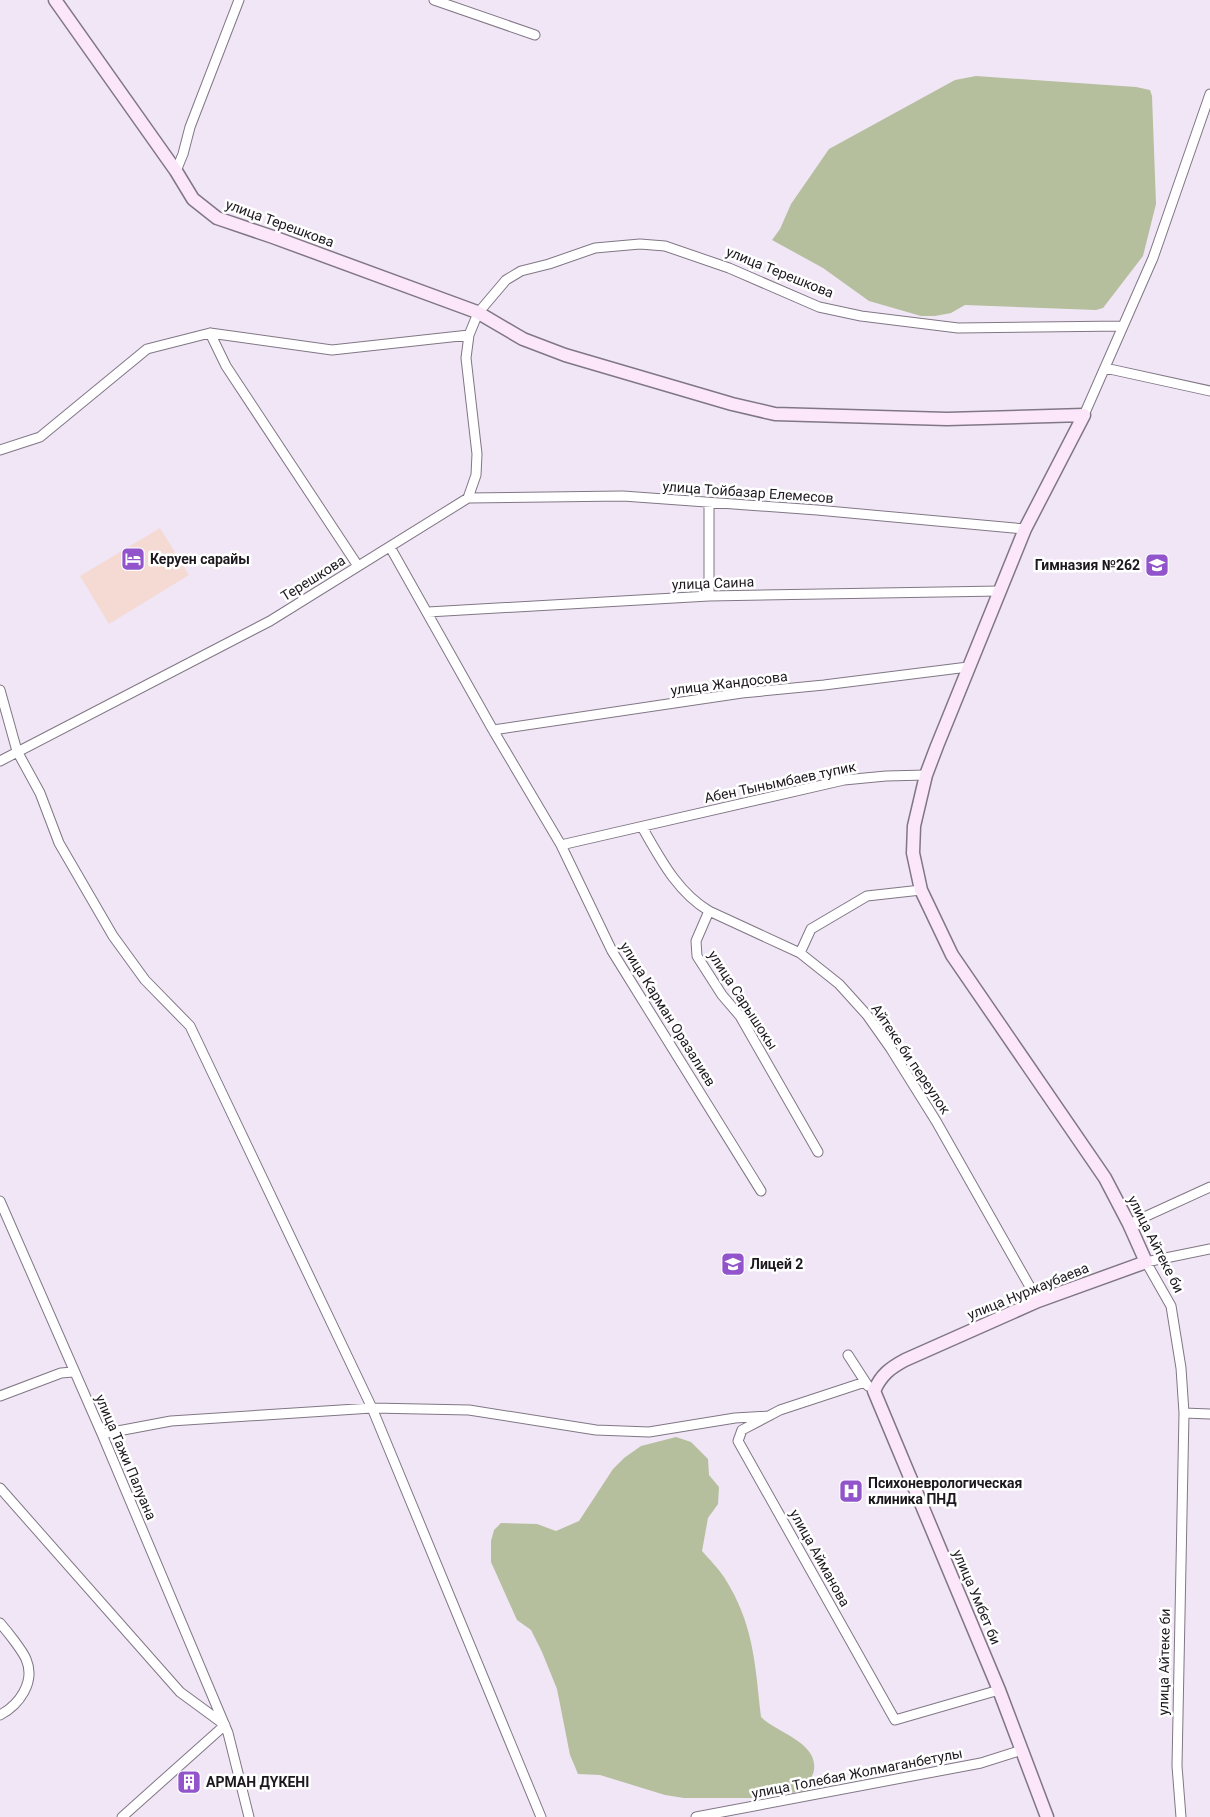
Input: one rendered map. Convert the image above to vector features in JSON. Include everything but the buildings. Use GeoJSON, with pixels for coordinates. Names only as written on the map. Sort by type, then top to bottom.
{"type":"FeatureCollection","features":[{"type":"Feature","properties":{"kind":"street","name":"улица Терешкова"},"geometry":{"type":"LineString","coordinates":[[55,0],[176,171],[193,199],[217,218],[300,246],[478,313],[523,339],[565,355],[732,404],[775,414],[947,419],[1084,416]]}},
{"type":"Feature","properties":{"kind":"street"},"geometry":{"type":"LineString","coordinates":[[176,171],[183,154],[190,127],[238,0]]}},
{"type":"Feature","properties":{"kind":"street"},"geometry":{"type":"LineString","coordinates":[[434,0],[535,35]]}},
{"type":"Feature","properties":{"kind":"street"},"geometry":{"type":"LineString","coordinates":[[1084,416],[1153,258],[1210,94]]}},
{"type":"Feature","properties":{"kind":"street","name":"улица Терешкова"},"geometry":{"type":"LineString","coordinates":[[478,313],[506,280],[522,271],[549,264],[594,248],[640,244],[665,246],[729,268],[819,307],[861,316],[958,328],[1123,326]]}},
{"type":"Feature","properties":{"kind":"street"},"geometry":{"type":"LineString","coordinates":[[468,498],[476,475],[477,454],[466,358],[469,336],[478,313]]}},
{"type":"Feature","properties":{"kind":"street"},"geometry":{"type":"LineString","coordinates":[[0,450],[40,437],[146,349],[210,333],[332,350],[469,336]]}},
{"type":"Feature","properties":{"kind":"street"},"geometry":{"type":"LineString","coordinates":[[210,333],[226,366],[358,566]]}},
{"type":"Feature","properties":{"kind":"street"},"geometry":{"type":"LineString","coordinates":[[1105,368],[1210,391]]}},
{"type":"Feature","properties":{"kind":"street","name":"улица Айтеке би"},"geometry":{"type":"LineString","coordinates":[[1084,416],[1025,529],[968,667],[926,775],[914,826],[913,853],[921,890],[952,955],[1106,1178],[1130,1224],[1146,1262],[1171,1306],[1182,1368],[1184,1413],[1178,1766],[1181,1817]]}},
{"type":"Feature","properties":{"kind":"street","name":"улица Тойбазар Елемесов"},"geometry":{"type":"LineString","coordinates":[[468,498],[623,496],[817,510],[1025,529]]}},
{"type":"Feature","properties":{"kind":"street","name":"Терешкова"},"geometry":{"type":"LineString","coordinates":[[0,761],[270,621],[468,498]]}},
{"type":"Feature","properties":{"kind":"street"},"geometry":{"type":"LineString","coordinates":[[709,596],[710,503]]}},
{"type":"Feature","properties":{"kind":"street","name":"улица Карман Оразалиев"},"geometry":{"type":"LineString","coordinates":[[390,547],[561,846],[612,951],[761,1191]]}},
{"type":"Feature","properties":{"kind":"street","name":"улица Саина"},"geometry":{"type":"LineString","coordinates":[[428,612],[709,596],[1000,591]]}},
{"type":"Feature","properties":{"kind":"street","name":"улица Жандосова"},"geometry":{"type":"LineString","coordinates":[[493,730],[742,693],[968,667]]}},
{"type":"Feature","properties":{"kind":"street"},"geometry":{"type":"LineString","coordinates":[[0,690],[17,751],[40,793],[59,843],[113,936],[145,980],[190,1026],[372,1408],[541,1817]]}},
{"type":"Feature","properties":{"kind":"street","name":"Абен Тынымбаев тупик"},"geometry":{"type":"LineString","coordinates":[[561,846],[844,780],[926,775]]}},
{"type":"Feature","properties":{"kind":"street","name":"Айтеке би переулок"},"geometry":{"type":"LineString","coordinates":[[642,827],[685,893],[696,903],[709,911],[800,953],[839,984],[867,1015],[891,1049],[940,1129],[1038,1302]]}},
{"type":"Feature","properties":{"kind":"street"},"geometry":{"type":"LineString","coordinates":[[800,953],[811,929],[868,896],[921,890]]}},
{"type":"Feature","properties":{"kind":"street","name":"улица Сарышокы"},"geometry":{"type":"LineString","coordinates":[[709,911],[696,941],[697,956],[722,995],[740,1016],[818,1152]]}},
{"type":"Feature","properties":{"kind":"street"},"geometry":{"type":"LineString","coordinates":[[1130,1224],[1210,1187]]}},
{"type":"Feature","properties":{"kind":"street","name":"улица Тажи Палуана"},"geometry":{"type":"LineString","coordinates":[[0,1201],[73,1372],[102,1434],[228,1733],[249,1817]]}},
{"type":"Feature","properties":{"kind":"street","name":"улица Нуржаубаева"},"geometry":{"type":"LineString","coordinates":[[869,1387],[888,1370],[905,1360],[1038,1302],[1146,1262],[1210,1249]]}},
{"type":"Feature","properties":{"kind":"street"},"geometry":{"type":"LineString","coordinates":[[848,1355],[869,1387]]}},
{"type":"Feature","properties":{"kind":"street"},"geometry":{"type":"LineString","coordinates":[[0,1396],[61,1373],[73,1372]]}},
{"type":"Feature","properties":{"kind":"street","name":"улица Айманова"},"geometry":{"type":"LineString","coordinates":[[869,1387],[780,1410],[742,1430],[738,1441],[896,1720],[999,1690]]}},
{"type":"Feature","properties":{"kind":"street","name":"улица Умбет би"},"geometry":{"type":"LineString","coordinates":[[869,1387],[999,1690],[1047,1817]]}},
{"type":"Feature","properties":{"kind":"street"},"geometry":{"type":"LineString","coordinates":[[102,1434],[171,1421],[372,1408],[470,1410],[596,1430],[648,1432],[735,1418],[769,1416]]}},
{"type":"Feature","properties":{"kind":"street"},"geometry":{"type":"LineString","coordinates":[[1184,1413],[1210,1414]]}},
{"type":"Feature","properties":{"kind":"street"},"geometry":{"type":"LineString","coordinates":[[0,1488],[180,1692],[224,1725],[122,1817]]}},
{"type":"Feature","properties":{"kind":"street"},"geometry":{"type":"LineString","coordinates":[[0,1624],[26,1660],[29,1679],[21,1699],[2,1714]]}},
{"type":"Feature","properties":{"kind":"street","name":"улица Толебая Жолмаганбетулы"},"geometry":{"type":"LineString","coordinates":[[696,1817],[981,1763],[1022,1750]]}},
{"type":"Feature","properties":{"kind":"shaded area"},"geometry":{"type":"Polygon","coordinates":[[[160,528],[189,575],[109,624],[80,576],[160,528]]]}},
{"type":"Feature","properties":{"kind":"green space"},"geometry":{"type":"Polygon","coordinates":[[[976,76],[1136,87],[1150,90],[1152,96],[1156,204],[1143,256],[1103,308],[1096,310],[965,305],[951,313],[921,316],[869,301],[823,268],[772,240],[780,229],[791,204],[829,149],[955,80],[976,76]]]}},
{"type":"Feature","properties":{"kind":"green space"},"geometry":{"type":"Polygon","coordinates":[[[676,1437],[691,1442],[708,1459],[709,1475],[719,1487],[718,1504],[708,1518],[702,1551],[724,1577],[742,1611],[752,1645],[761,1717],[803,1745],[810,1752],[814,1760],[813,1773],[803,1791],[762,1798],[684,1798],[665,1795],[600,1775],[578,1774],[570,1755],[557,1689],[542,1652],[531,1630],[517,1620],[491,1562],[491,1541],[494,1530],[501,1523],[537,1524],[556,1531],[579,1521],[613,1469],[624,1458],[641,1446],[676,1437]]]}},
{"type":"Feature","properties":{"kind":"place","name":"Керуен сарайы"},"geometry":{"type":"Point","coordinates":[133,559]}},
{"type":"Feature","properties":{"kind":"place","name":"Гимназия №262"},"geometry":{"type":"Point","coordinates":[1157,565]}},
{"type":"Feature","properties":{"kind":"place","name":"Лицей 2"},"geometry":{"type":"Point","coordinates":[733,1264]}},
{"type":"Feature","properties":{"kind":"place","name":"Психоневрологическая клиника ПНД"},"geometry":{"type":"Point","coordinates":[851,1491]}},
{"type":"Feature","properties":{"kind":"place","name":"АРМАН ДҮКЕНІ"},"geometry":{"type":"Point","coordinates":[189,1782]}}]}
